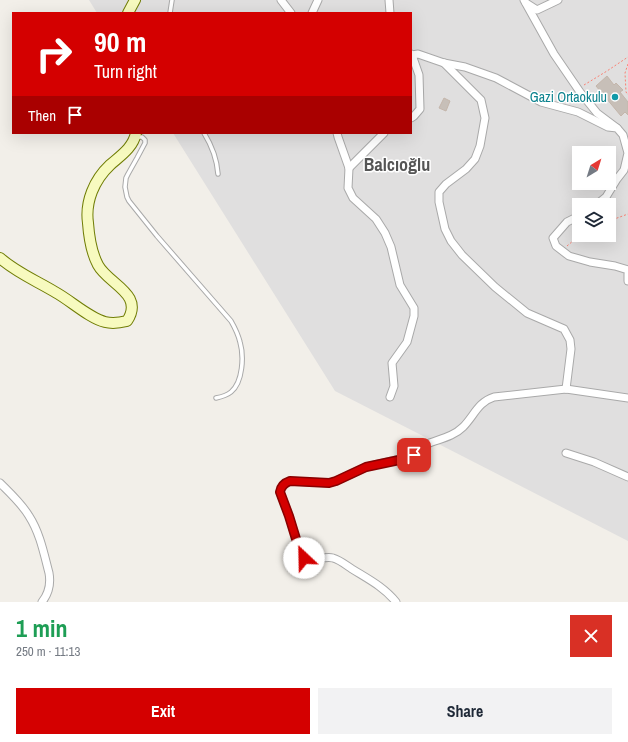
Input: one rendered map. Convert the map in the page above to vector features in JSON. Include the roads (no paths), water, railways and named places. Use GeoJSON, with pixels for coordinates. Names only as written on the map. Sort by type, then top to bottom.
{"type":"FeatureCollection","features":[{"type":"Feature","properties":{"kind":"street"},"geometry":{"type":"LineString","coordinates":[[129,12],[135,0]]}},
{"type":"Feature","properties":{"kind":"street"},"geometry":{"type":"LineString","coordinates":[[281,0],[290,12]]}},
{"type":"Feature","properties":{"kind":"street"},"geometry":{"type":"LineString","coordinates":[[312,12],[318,0]]}},
{"type":"Feature","properties":{"kind":"street"},"geometry":{"type":"LineString","coordinates":[[389,0],[390,12]]}},
{"type":"Feature","properties":{"kind":"street"},"geometry":{"type":"LineString","coordinates":[[525,1],[537,10],[558,0]]}},
{"type":"Feature","properties":{"kind":"street"},"geometry":{"type":"LineString","coordinates":[[525,1],[554,54],[578,88],[597,113],[617,128],[623,135],[628,153],[624,170],[605,198]]}},
{"type":"Feature","properties":{"kind":"street"},"geometry":{"type":"LineString","coordinates":[[412,117],[420,109],[419,76],[412,54],[418,54],[444,64],[465,67],[496,78],[541,102],[578,112],[608,127],[617,128]]}},
{"type":"Feature","properties":{"kind":"street"},"geometry":{"type":"LineString","coordinates":[[444,64],[481,100],[485,118],[480,146],[475,159],[466,169],[446,184],[439,192],[439,202],[445,229],[451,241],[462,255],[495,287],[527,313],[564,329],[570,340],[571,349],[566,389]]}},
{"type":"Feature","properties":{"kind":"street"},"geometry":{"type":"LineString","coordinates":[[338,134],[348,168],[348,188],[353,198],[376,219],[385,233],[391,247],[400,285],[414,308],[414,316],[407,342],[392,362],[394,386],[390,397]]}},
{"type":"Feature","properties":{"kind":"street"},"geometry":{"type":"LineString","coordinates":[[348,168],[383,134]]}},
{"type":"Feature","properties":{"kind":"street"},"geometry":{"type":"LineString","coordinates":[[0,258],[11,267],[55,292],[96,318],[105,322],[113,323],[127,321],[131,312],[131,301],[127,294],[98,266],[91,246],[87,213],[90,195],[98,178],[110,165],[129,149],[136,135]]}},
{"type":"Feature","properties":{"kind":"street"},"geometry":{"type":"LineString","coordinates":[[572,220],[553,238],[556,246],[569,256],[628,270]]}},
{"type":"Feature","properties":{"kind":"street"},"geometry":{"type":"LineString","coordinates":[[628,274],[628,282]]}},
{"type":"Feature","properties":{"kind":"street"},"geometry":{"type":"LineString","coordinates":[[396,602],[381,587],[337,559],[326,558],[308,560],[302,556],[280,492],[282,485],[290,481],[321,483],[336,481],[366,467],[410,457],[425,445],[458,431],[469,420],[481,404],[490,398],[566,389],[628,398]]}},
{"type":"Feature","properties":{"kind":"street"},"geometry":{"type":"LineString","coordinates":[[566,453],[594,462],[628,477]]}},
{"type":"Feature","properties":{"kind":"street"},"geometry":{"type":"LineString","coordinates":[[0,483],[26,511],[38,536],[50,578],[49,589],[42,602]]}},
{"type":"Feature","properties":{"kind":"lane"},"geometry":{"type":"LineString","coordinates":[[170,12],[172,0]]}},
{"type":"Feature","properties":{"kind":"lane"},"geometry":{"type":"LineString","coordinates":[[205,134],[216,156],[218,174]]}},
{"type":"Feature","properties":{"kind":"lane"},"geometry":{"type":"LineString","coordinates":[[136,135],[142,137],[145,140],[145,143],[126,178],[125,187],[129,201],[226,316],[235,328],[240,341],[242,352],[240,377],[232,392],[216,398]]}},
{"type":"Feature","properties":{"kind":"place","name":"Gazi Ortaokulu"},"geometry":{"type":"Point","coordinates":[615,97]}},
{"type":"Feature","properties":{"kind":"district","name":"Balcıoğlu"},"geometry":{"type":"Point","coordinates":[397,165]}}]}
